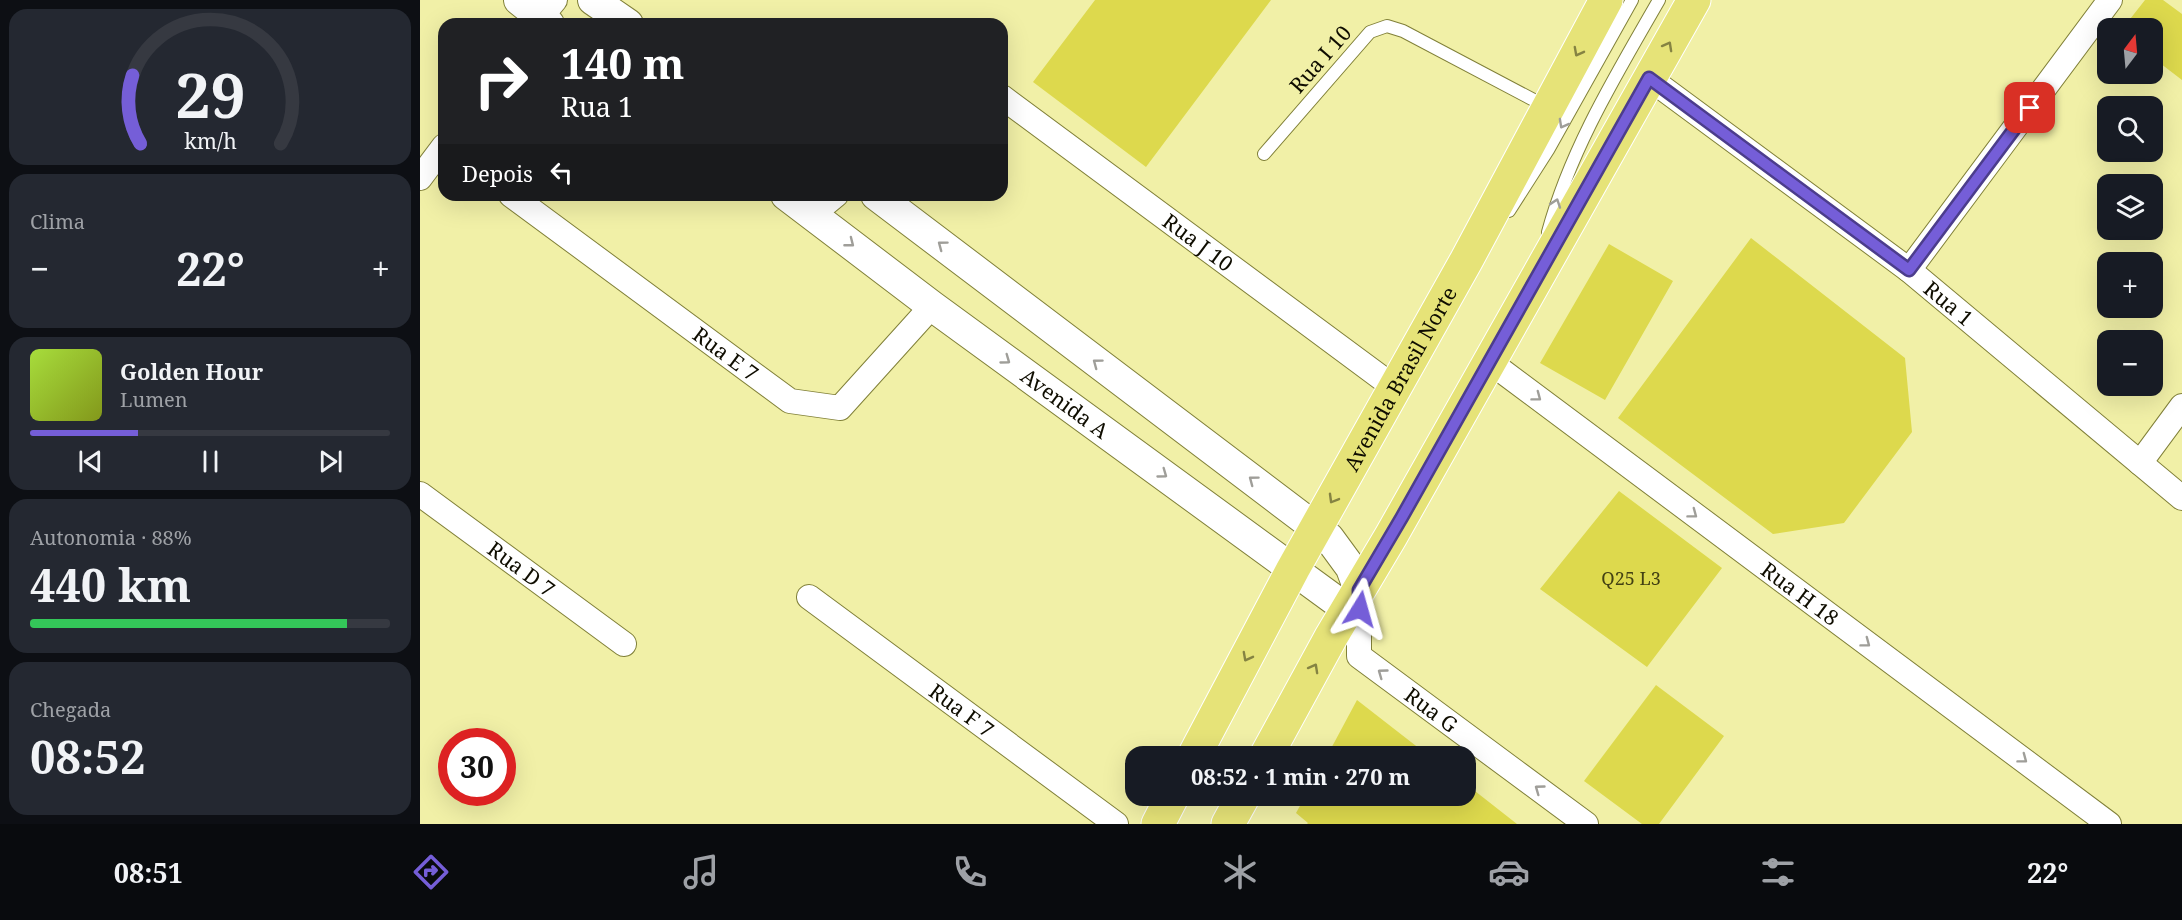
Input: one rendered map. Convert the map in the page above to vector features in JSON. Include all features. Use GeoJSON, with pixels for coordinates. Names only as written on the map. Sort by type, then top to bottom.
{"type":"FeatureCollection","features":[{"type":"Feature","properties":{"kind":"main road","name":"Avenida Brasil Norte"},"geometry":{"type":"LineString","coordinates":[[1199,746],[1293,569],[1466,261],[1606,0]]}},
{"type":"Feature","properties":{"kind":"main road"},"geometry":{"type":"LineString","coordinates":[[1272,746],[1694,0]]}},
{"type":"Feature","properties":{"kind":"main road"},"geometry":{"type":"LineString","coordinates":[[1158,824],[1167,806]]}},
{"type":"Feature","properties":{"kind":"main road"},"geometry":{"type":"LineString","coordinates":[[1228,824],[1238,806]]}},
{"type":"Feature","properties":{"kind":"street"},"geometry":{"type":"LineString","coordinates":[[594,0],[620,18]]}},
{"type":"Feature","properties":{"kind":"street"},"geometry":{"type":"LineString","coordinates":[[1909,270],[2110,0]]}},
{"type":"Feature","properties":{"kind":"street","name":"Rua 1"},"geometry":{"type":"LineString","coordinates":[[1649,78],[1909,270],[2182,498]]}},
{"type":"Feature","properties":{"kind":"street","name":"Rua J 10"},"geometry":{"type":"LineString","coordinates":[[1008,101],[1395,388]]}},
{"type":"Feature","properties":{"kind":"street"},"geometry":{"type":"LineString","coordinates":[[420,178],[438,154]]}},
{"type":"Feature","properties":{"kind":"street","name":"Rua E 7"},"geometry":{"type":"LineString","coordinates":[[519,201],[790,401],[840,408],[932,306]]}},
{"type":"Feature","properties":{"kind":"street","name":"Avenida A"},"geometry":{"type":"LineString","coordinates":[[795,201],[932,306],[1293,569],[1353,599]]}},
{"type":"Feature","properties":{"kind":"street"},"geometry":{"type":"LineString","coordinates":[[813,214],[829,201]]}},
{"type":"Feature","properties":{"kind":"street"},"geometry":{"type":"LineString","coordinates":[[884,201],[1329,538],[1351,568],[1353,599]]}},
{"type":"Feature","properties":{"kind":"street","name":"Rua H 18"},"geometry":{"type":"LineString","coordinates":[[1490,362],[2109,824]]}},
{"type":"Feature","properties":{"kind":"street"},"geometry":{"type":"LineString","coordinates":[[2140,463],[2182,405]]}},
{"type":"Feature","properties":{"kind":"street","name":"Rua D 7"},"geometry":{"type":"LineString","coordinates":[[420,494],[624,644]]}},
{"type":"Feature","properties":{"kind":"street","name":"Rua F 7"},"geometry":{"type":"LineString","coordinates":[[809,597],[1116,824]]}},
{"type":"Feature","properties":{"kind":"street","name":"Rua G"},"geometry":{"type":"LineString","coordinates":[[1353,599],[1359,656],[1586,824]]}},
{"type":"Feature","properties":{"kind":"lane"},"geometry":{"type":"LineString","coordinates":[[1466,261],[1510,210],[1530,181],[1632,0]]}},
{"type":"Feature","properties":{"kind":"lane"},"geometry":{"type":"LineString","coordinates":[[1536,280],[1554,211],[1576,152],[1591,118],[1659,0]]}},
{"type":"Feature","properties":{"kind":"lane","name":"Rua I 10"},"geometry":{"type":"LineString","coordinates":[[1264,154],[1370,32],[1387,26],[1403,31],[1548,108]]}},
{"type":"Feature","properties":{"kind":"building"},"geometry":{"type":"Polygon","coordinates":[[[1095,0],[1271,0],[1146,167],[1033,82],[1095,0]]]}},
{"type":"Feature","properties":{"kind":"building"},"geometry":{"type":"Polygon","coordinates":[[[2145,0],[2163,0],[2182,14],[2182,80],[2163,65],[2163,18],[2131,18],[2145,0]]]}},
{"type":"Feature","properties":{"kind":"building"},"geometry":{"type":"Polygon","coordinates":[[[1751,238],[1905,358],[1912,432],[1844,523],[1773,534],[1618,418],[1751,238]]]}},
{"type":"Feature","properties":{"kind":"building"},"geometry":{"type":"Polygon","coordinates":[[[1609,244],[1673,281],[1605,400],[1540,363],[1609,244]]]}},
{"type":"Feature","properties":{"kind":"building"},"geometry":{"type":"Polygon","coordinates":[[[1619,491],[1722,568],[1647,667],[1540,589],[1619,491]]]}},
{"type":"Feature","properties":{"kind":"building"},"geometry":{"type":"Polygon","coordinates":[[[1656,685],[1724,736],[1659,824],[1642,824],[1584,781],[1656,685]]]}},
{"type":"Feature","properties":{"kind":"building"},"geometry":{"type":"Polygon","coordinates":[[[1357,700],[1416,746],[1332,746],[1357,700]]]}},
{"type":"Feature","properties":{"kind":"building"},"geometry":{"type":"Polygon","coordinates":[[[1476,792],[1517,824],[1307,824],[1296,813],[1300,806],[1476,806],[1476,792]]]}},
{"type":"Feature","properties":{"kind":"route"},"geometry":{"type":"LineString","coordinates":[[1360,609],[1359,590],[1649,78],[1909,270],[2030,108]]}}]}
